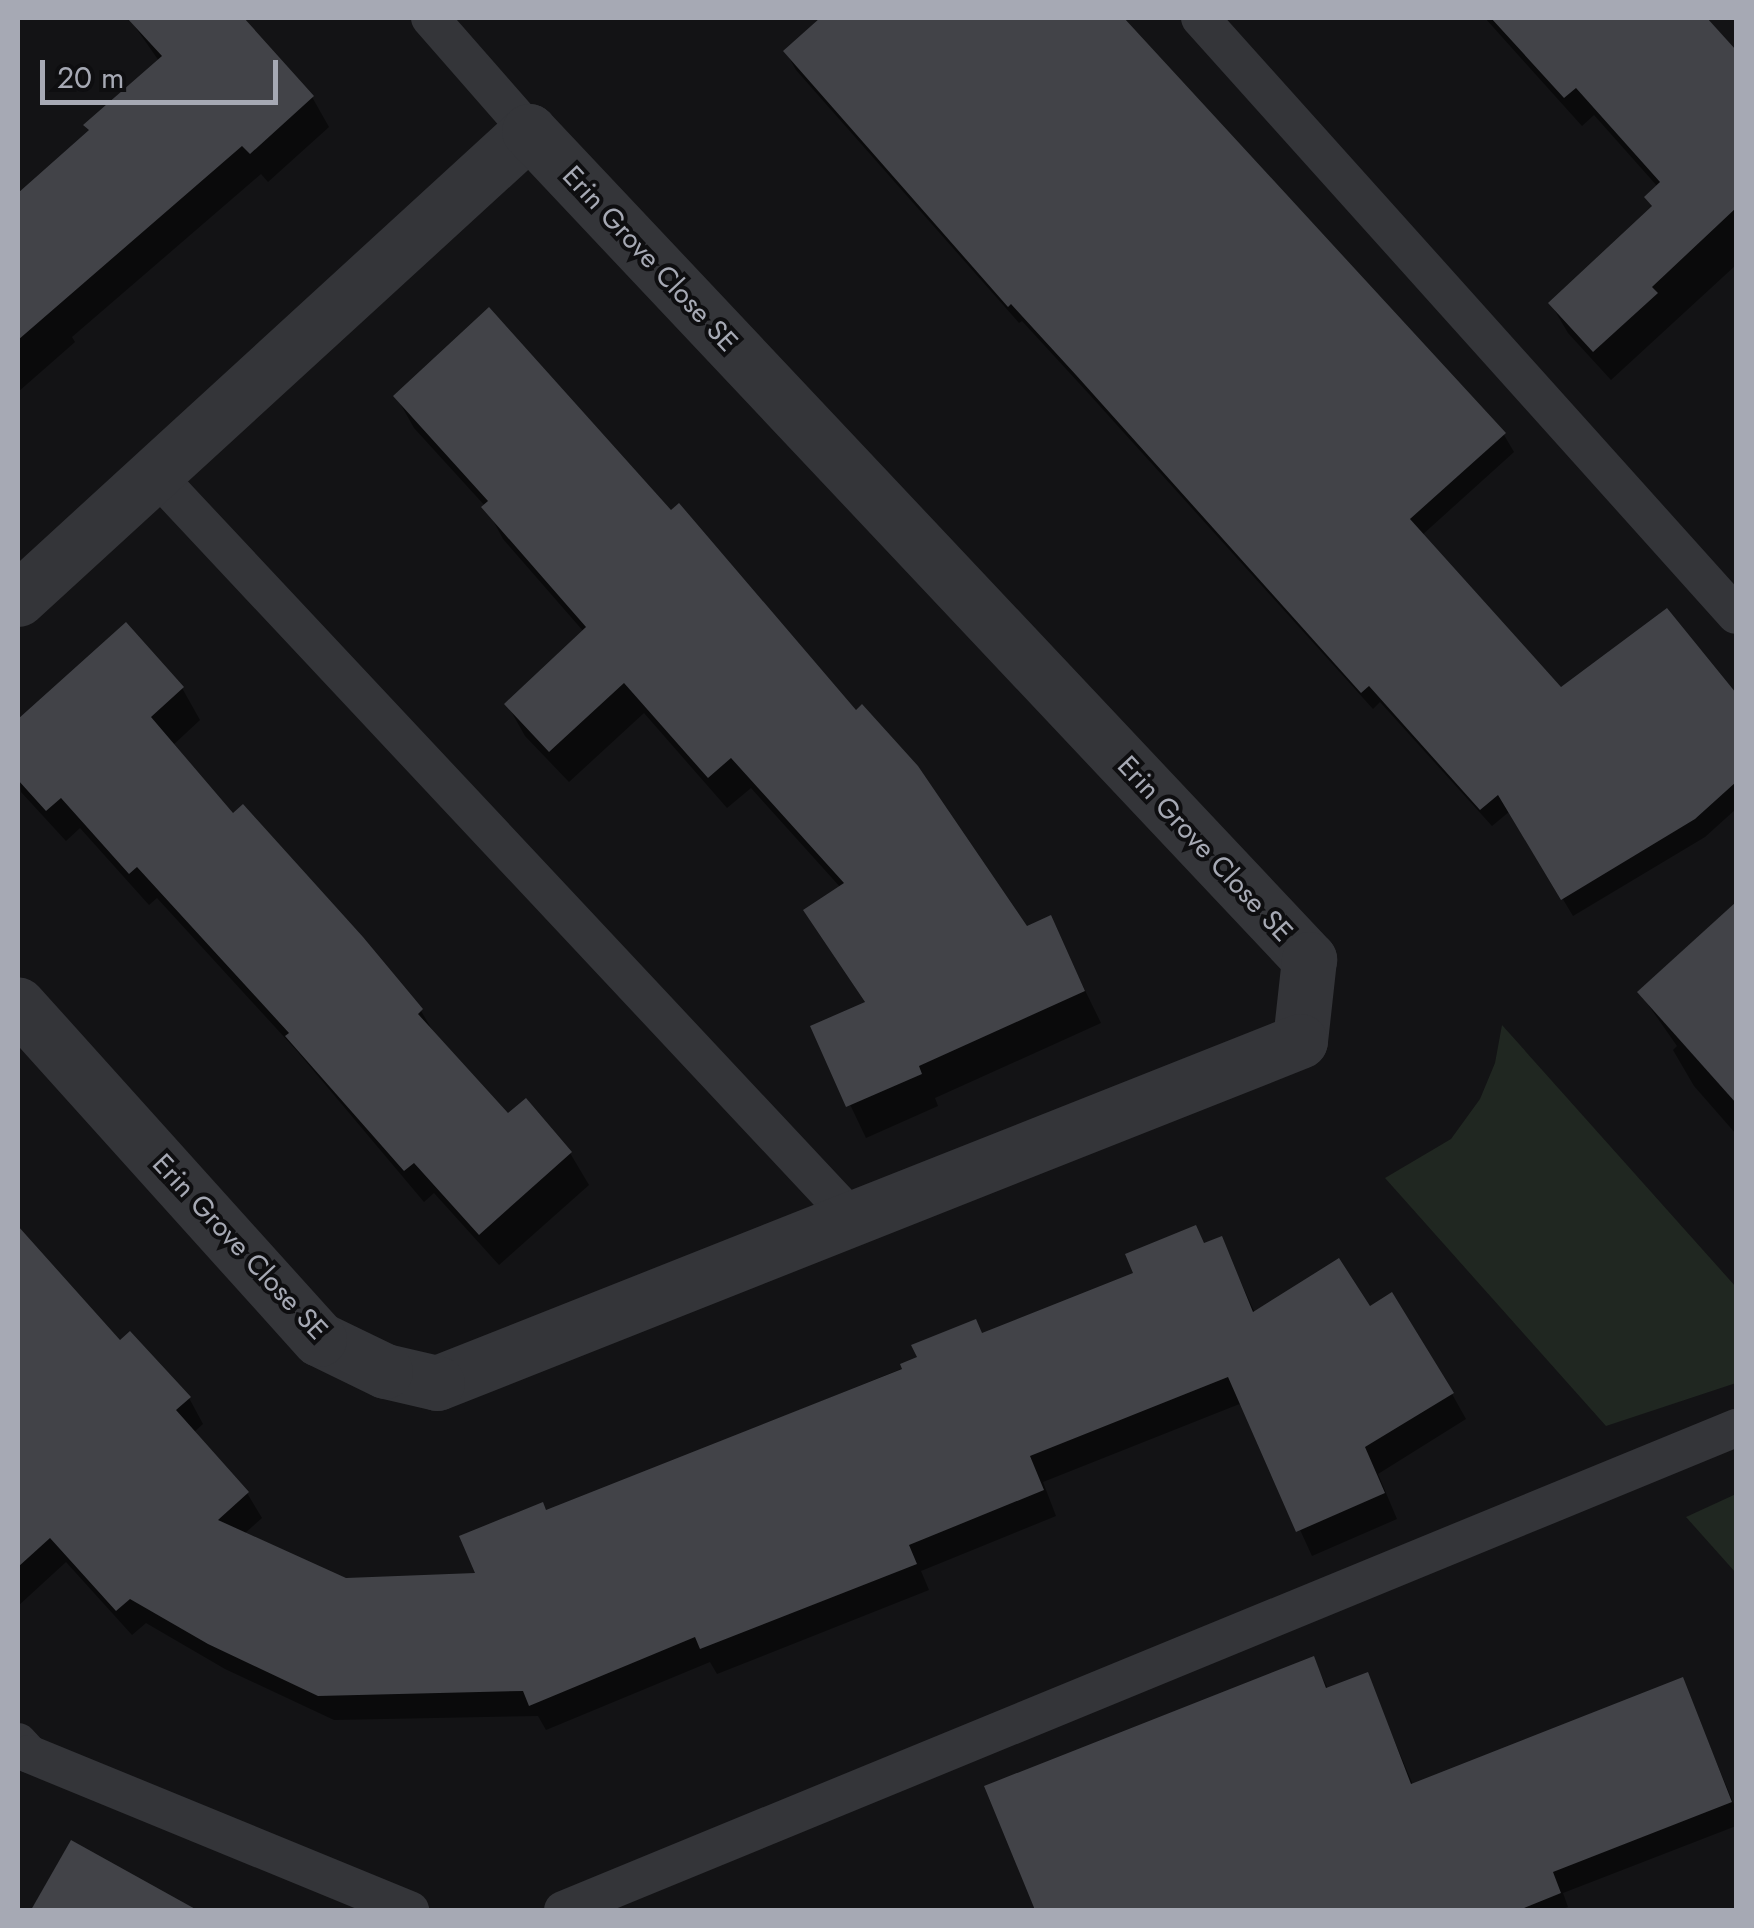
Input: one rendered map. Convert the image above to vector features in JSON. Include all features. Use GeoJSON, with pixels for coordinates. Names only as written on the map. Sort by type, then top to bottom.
{"type":"FeatureCollection","features":[{"type":"Feature","properties":{"kind":"street"},"geometry":{"type":"LineString","coordinates":[[18,599],[529,132]]}},
{"type":"Feature","properties":{"kind":"street","name":"Erin Grove Close SE"},"geometry":{"type":"LineString","coordinates":[[18,1005],[320,1339],[385,1371],[437,1383],[1300,1041],[1309,959],[529,132]]}},
{"type":"Feature","properties":{"kind":"lane"},"geometry":{"type":"LineString","coordinates":[[430,18],[529,132]]}},
{"type":"Feature","properties":{"kind":"lane"},"geometry":{"type":"LineString","coordinates":[[1200,18],[1736,615]]}},
{"type":"Feature","properties":{"kind":"lane"},"geometry":{"type":"LineString","coordinates":[[154,473],[854,1220]]}},
{"type":"Feature","properties":{"kind":"lane"},"geometry":{"type":"LineString","coordinates":[[563,1910],[1736,1428]]}},
{"type":"Feature","properties":{"kind":"lane"},"geometry":{"type":"LineString","coordinates":[[18,1742],[28,1754],[410,1910]]}},
{"type":"Feature","properties":{"kind":"shaded area"},"geometry":{"type":"Polygon","coordinates":[[[1502,1025],[1736,1287],[1736,1383],[1606,1426],[1385,1178],[1451,1139],[1480,1099],[1495,1063],[1502,1025]]]}},
{"type":"Feature","properties":{"kind":"shaded area"},"geometry":{"type":"Polygon","coordinates":[[[1736,1494],[1736,1573],[1686,1517],[1736,1494]]]}},
{"type":"Feature","properties":{"kind":"building"},"geometry":{"type":"Polygon","coordinates":[[[127,18],[244,18],[314,96],[250,154],[242,146],[18,340],[18,193],[89,130],[83,125],[162,56],[127,18]]]}},
{"type":"Feature","properties":{"kind":"building"},"geometry":{"type":"Polygon","coordinates":[[[820,18],[1124,18],[1506,433],[1410,519],[1561,687],[1667,608],[1736,693],[1736,782],[1695,819],[1561,900],[1498,795],[1480,810],[1369,686],[1361,693],[1076,375],[1011,304],[1008,307],[783,51],[820,18]]]}},
{"type":"Feature","properties":{"kind":"building"},"geometry":{"type":"Polygon","coordinates":[[[1491,18],[1707,18],[1736,50],[1736,208],[1652,287],[1658,293],[1593,352],[1548,303],[1652,206],[1644,197],[1660,182],[1576,88],[1564,98],[1491,18]]]}},
{"type":"Feature","properties":{"kind":"building"},"geometry":{"type":"Polygon","coordinates":[[[489,307],[671,510],[679,503],[856,710],[862,704],[918,766],[1027,926],[1051,915],[1085,991],[919,1066],[922,1074],[846,1107],[810,1026],[865,1002],[803,910],[844,883],[731,758],[708,778],[624,683],[549,752],[504,704],[586,627],[481,507],[488,501],[393,396],[489,307]]]}},
{"type":"Feature","properties":{"kind":"building"},"geometry":{"type":"Polygon","coordinates":[[[126,622],[184,687],[151,717],[233,813],[243,804],[363,937],[423,1009],[418,1014],[508,1113],[526,1098],[572,1152],[479,1235],[414,1163],[404,1171],[285,1036],[289,1033],[137,867],[129,874],[61,798],[46,811],[18,780],[18,719],[126,622]]]}},
{"type":"Feature","properties":{"kind":"building"},"geometry":{"type":"Polygon","coordinates":[[[1736,902],[1736,1103],[1637,992],[1736,902]]]}},
{"type":"Feature","properties":{"kind":"building"},"geometry":{"type":"Polygon","coordinates":[[[1196,1225],[1204,1243],[1222,1236],[1253,1312],[1339,1258],[1370,1306],[1392,1292],[1454,1393],[1365,1447],[1385,1493],[1296,1532],[1228,1377],[1030,1456],[1044,1490],[909,1545],[917,1564],[700,1649],[695,1637],[529,1706],[523,1691],[318,1696],[208,1644],[130,1599],[116,1611],[50,1538],[18,1567],[18,1226],[120,1340],[130,1331],[191,1397],[176,1410],[249,1492],[218,1520],[346,1578],[475,1573],[459,1536],[543,1502],[546,1510],[902,1369],[900,1364],[917,1357],[911,1345],[976,1319],[982,1333],[1133,1273],[1125,1254],[1196,1225]]]}},
{"type":"Feature","properties":{"kind":"building"},"geometry":{"type":"Polygon","coordinates":[[[1314,1656],[1326,1688],[1368,1672],[1411,1784],[1683,1677],[1732,1802],[1553,1872],[1561,1893],[1519,1910],[1035,1910],[984,1786],[1314,1656]]]}},
{"type":"Feature","properties":{"kind":"building"},"geometry":{"type":"Polygon","coordinates":[[[71,1840],[197,1910],[31,1910],[71,1840]]]}}]}
